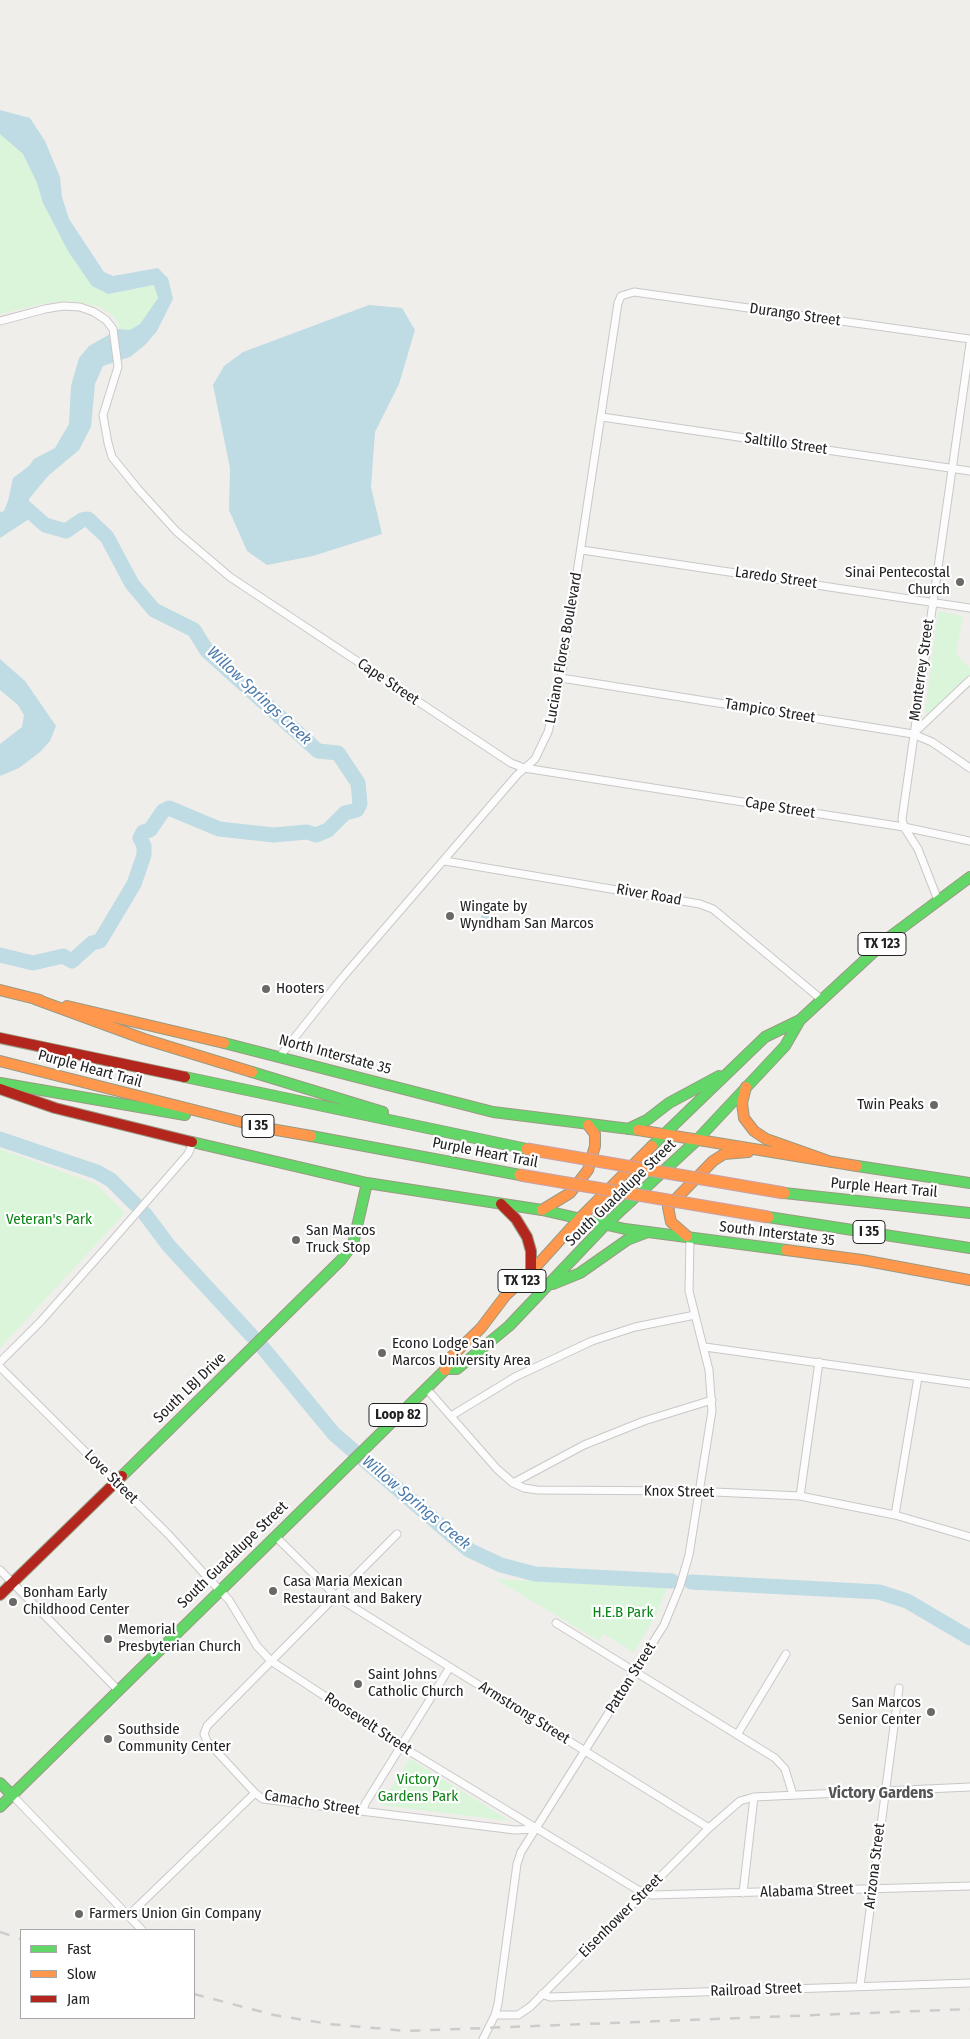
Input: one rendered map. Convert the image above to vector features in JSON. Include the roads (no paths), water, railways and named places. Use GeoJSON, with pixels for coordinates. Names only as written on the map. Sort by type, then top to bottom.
{"type":"FeatureCollection","features":[{"type":"Feature","properties":{"kind":"main road","name":"South Guadalupe Street"},"geometry":{"type":"LineString","coordinates":[[446,1368],[457,1368],[509,1326],[605,1225],[696,1141],[785,1046],[800,1020],[891,936],[970,877]]}},
{"type":"Feature","properties":{"kind":"main road","name":"North Interstate 35"},"geometry":{"type":"LineString","coordinates":[[0,990],[280,1056],[493,1112],[665,1133]]}},
{"type":"Feature","properties":{"kind":"main road"},"geometry":{"type":"LineString","coordinates":[[35,999],[144,1039],[462,1136]]}},
{"type":"Feature","properties":{"kind":"main road","name":"South Guadalupe Street"},"geometry":{"type":"LineString","coordinates":[[0,1807],[117,1689],[446,1368],[448,1360],[481,1328],[506,1295],[531,1272],[580,1218],[665,1133],[766,1037],[800,1020]]}},
{"type":"Feature","properties":{"kind":"main road","name":"Purple Heart Trail"},"geometry":{"type":"LineString","coordinates":[[0,1038],[528,1149],[784,1193],[970,1213]]}},
{"type":"Feature","properties":{"kind":"main road","name":"Purple Heart Trail"},"geometry":{"type":"LineString","coordinates":[[0,1061],[252,1124],[520,1175],[768,1217],[970,1248]]}},
{"type":"Feature","properties":{"kind":"main road"},"geometry":{"type":"LineString","coordinates":[[628,1129],[647,1120],[669,1103],[732,1070]]}},
{"type":"Feature","properties":{"kind":"main road"},"geometry":{"type":"LineString","coordinates":[[0,1083],[156,1112],[252,1124]]}},
{"type":"Feature","properties":{"kind":"main road"},"geometry":{"type":"LineString","coordinates":[[746,1086],[742,1103],[744,1118],[754,1131],[766,1139],[831,1162]]}},
{"type":"Feature","properties":{"kind":"main road"},"geometry":{"type":"LineString","coordinates":[[0,1089],[55,1108],[368,1183],[542,1210],[580,1218]]}},
{"type":"Feature","properties":{"kind":"main road"},"geometry":{"type":"LineString","coordinates":[[542,1210],[570,1193],[588,1170],[595,1146],[595,1134],[588,1125]]}},
{"type":"Feature","properties":{"kind":"main road"},"geometry":{"type":"LineString","coordinates":[[665,1133],[696,1141],[970,1183]]}},
{"type":"Feature","properties":{"kind":"main road"},"geometry":{"type":"LineString","coordinates":[[690,1238],[672,1222],[668,1215],[668,1207],[713,1161],[724,1154],[758,1151]]}},
{"type":"Feature","properties":{"kind":"main road","name":"South LBJ Drive"},"geometry":{"type":"LineString","coordinates":[[0,1594],[347,1254],[353,1244],[368,1183]]}},
{"type":"Feature","properties":{"kind":"main road"},"geometry":{"type":"LineString","coordinates":[[501,1204],[516,1219],[526,1237],[532,1251],[530,1259],[531,1272]]}},
{"type":"Feature","properties":{"kind":"main road","name":"South Interstate 35"},"geometry":{"type":"LineString","coordinates":[[580,1218],[605,1225],[648,1232],[862,1260],[970,1280]]}},
{"type":"Feature","properties":{"kind":"main road"},"geometry":{"type":"LineString","coordinates":[[549,1286],[580,1273],[627,1240],[648,1232]]}},
{"type":"Feature","properties":{"kind":"main road"},"geometry":{"type":"LineString","coordinates":[[0,1783],[12,1795]]}},
{"type":"Feature","properties":{"kind":"street","name":"Durango Street"},"geometry":{"type":"LineString","coordinates":[[621,296],[634,292],[970,339]]}},
{"type":"Feature","properties":{"kind":"street","name":"Luciano Flores Boulevard"},"geometry":{"type":"LineString","coordinates":[[280,1056],[342,978],[524,768],[535,759],[548,732],[561,678],[582,550],[618,302],[621,296]]}},
{"type":"Feature","properties":{"kind":"street","name":"Cape Street"},"geometry":{"type":"LineString","coordinates":[[0,321],[63,306],[94,312],[106,320],[113,329],[118,367],[103,415],[112,457],[138,489],[176,531],[230,577],[488,749],[524,768],[904,827],[970,841]]}},
{"type":"Feature","properties":{"kind":"street","name":"Monterrey Street"},"geometry":{"type":"LineString","coordinates":[[904,827],[902,819],[913,734],[970,344]]}},
{"type":"Feature","properties":{"kind":"street","name":"Saltillo Street"},"geometry":{"type":"LineString","coordinates":[[602,417],[970,471]]}},
{"type":"Feature","properties":{"kind":"street","name":"Laredo Street"},"geometry":{"type":"LineString","coordinates":[[582,550],[970,608]]}},
{"type":"Feature","properties":{"kind":"street","name":"Tampico Street"},"geometry":{"type":"LineString","coordinates":[[561,678],[913,734],[932,742],[970,768]]}},
{"type":"Feature","properties":{"kind":"street"},"geometry":{"type":"LineString","coordinates":[[913,734],[970,680]]}},
{"type":"Feature","properties":{"kind":"street"},"geometry":{"type":"LineString","coordinates":[[904,827],[918,849],[938,900]]}},
{"type":"Feature","properties":{"kind":"street","name":"River Road"},"geometry":{"type":"LineString","coordinates":[[445,861],[700,904],[713,910],[822,999]]}},
{"type":"Feature","properties":{"kind":"street"},"geometry":{"type":"LineString","coordinates":[[0,1362],[41,1321],[105,1249],[188,1154],[193,1142]]}},
{"type":"Feature","properties":{"kind":"street","name":"Patton Street"},"geometry":{"type":"LineString","coordinates":[[483,2039],[495,2015],[517,1864],[536,1829],[664,1625],[680,1586],[689,1555],[712,1400],[705,1347],[689,1291],[690,1238]]}},
{"type":"Feature","properties":{"kind":"street"},"geometry":{"type":"LineString","coordinates":[[451,1416],[515,1377],[592,1341],[644,1324],[695,1315]]}},
{"type":"Feature","properties":{"kind":"street"},"geometry":{"type":"LineString","coordinates":[[705,1347],[970,1384]]}},
{"type":"Feature","properties":{"kind":"street"},"geometry":{"type":"LineString","coordinates":[[800,1496],[819,1362]]}},
{"type":"Feature","properties":{"kind":"street","name":"Love Street"},"geometry":{"type":"LineString","coordinates":[[0,1367],[115,1481],[219,1590]]}},
{"type":"Feature","properties":{"kind":"street"},"geometry":{"type":"LineString","coordinates":[[895,1515],[918,1377]]}},
{"type":"Feature","properties":{"kind":"street","name":"Knox Street"},"geometry":{"type":"LineString","coordinates":[[426,1388],[497,1469],[513,1483],[537,1490],[699,1492],[800,1496],[895,1515],[970,1537]]}},
{"type":"Feature","properties":{"kind":"street"},"geometry":{"type":"LineString","coordinates":[[513,1483],[584,1444],[644,1420],[712,1400]]}},
{"type":"Feature","properties":{"kind":"street"},"geometry":{"type":"LineString","coordinates":[[271,1662],[397,1534]]}},
{"type":"Feature","properties":{"kind":"street","name":"Armstrong Street"},"geometry":{"type":"LineString","coordinates":[[275,1536],[337,1597],[709,1828]]}},
{"type":"Feature","properties":{"kind":"street"},"geometry":{"type":"LineString","coordinates":[[0,1570],[117,1689]]}},
{"type":"Feature","properties":{"kind":"street","name":"Roosevelt Street"},"geometry":{"type":"LineString","coordinates":[[219,1590],[239,1614],[256,1646],[271,1662],[401,1746],[645,1894]]}},
{"type":"Feature","properties":{"kind":"street"},"geometry":{"type":"LineString","coordinates":[[556,1623],[635,1670],[780,1763],[785,1769],[793,1795]]}},
{"type":"Feature","properties":{"kind":"street"},"geometry":{"type":"LineString","coordinates":[[737,1735],[786,1654]]}},
{"type":"Feature","properties":{"kind":"street","name":"Camacho Street"},"geometry":{"type":"LineString","coordinates":[[271,1662],[207,1726],[204,1734],[211,1746],[255,1794],[264,1798],[514,1830],[536,1829]]}},
{"type":"Feature","properties":{"kind":"street"},"geometry":{"type":"LineString","coordinates":[[364,1811],[365,1804],[450,1666]]}},
{"type":"Feature","properties":{"kind":"street","name":"Arizona Street"},"geometry":{"type":"LineString","coordinates":[[860,1986],[899,1688]]}},
{"type":"Feature","properties":{"kind":"street"},"geometry":{"type":"LineString","coordinates":[[743,1893],[754,1797],[970,1787]]}},
{"type":"Feature","properties":{"kind":"street"},"geometry":{"type":"LineString","coordinates":[[128,1916],[255,1794]]}},
{"type":"Feature","properties":{"kind":"street"},"geometry":{"type":"LineString","coordinates":[[12,1795],[141,1929]]}},
{"type":"Feature","properties":{"kind":"street","name":"Eisenhower Street"},"geometry":{"type":"LineString","coordinates":[[495,2015],[518,2015],[645,1894],[709,1828],[740,1801],[754,1797]]}},
{"type":"Feature","properties":{"kind":"street","name":"Alabama Street"},"geometry":{"type":"LineString","coordinates":[[645,1894],[970,1886]]}},
{"type":"Feature","properties":{"kind":"street","name":"Railroad Street"},"geometry":{"type":"LineString","coordinates":[[542,1994],[550,1997],[970,1983]]}},
{"type":"Feature","properties":{"kind":"water"},"geometry":{"type":"Polygon","coordinates":[[[0,110],[30,118],[45,141],[60,177],[62,197],[69,219],[104,272],[113,276],[158,268],[168,278],[173,299],[157,331],[145,345],[130,357],[103,366],[95,384],[91,427],[79,450],[48,476],[29,499],[29,519],[0,538],[0,512],[4,511],[8,501],[13,478],[29,466],[34,459],[55,448],[69,424],[71,386],[79,358],[89,346],[119,329],[130,330],[140,324],[158,298],[154,285],[108,294],[92,286],[68,251],[43,203],[37,183],[23,154],[0,134],[0,110]]]}},
{"type":"Feature","properties":{"kind":"water"},"geometry":{"type":"Polygon","coordinates":[[[369,305],[402,308],[415,330],[399,384],[375,432],[371,487],[382,534],[313,556],[267,565],[247,551],[229,510],[230,468],[213,385],[224,366],[243,352],[369,305]]]}},
{"type":"Feature","properties":{"kind":"water"},"geometry":{"type":"Polygon","coordinates":[[[0,659],[25,681],[56,726],[50,741],[40,752],[19,768],[0,776],[0,744],[22,727],[24,715],[18,705],[0,690],[0,659]]]}},
{"type":"Feature","properties":{"kind":"water"},"geometry":{"type":"Polygon","coordinates":[[[487,907],[490,910],[488,921],[485,925],[479,920],[487,907]]]}},
{"type":"Feature","properties":{"kind":"waterway","name":"Willow Springs Creek"},"geometry":{"type":"LineString","coordinates":[[0,955],[33,963],[63,956],[72,961],[92,943],[100,941],[134,884],[144,855],[144,846],[140,838],[143,832],[150,830],[163,811],[169,808],[219,829],[274,835],[307,832],[316,835],[328,830],[345,813],[357,810],[360,804],[358,783],[338,753],[318,751],[207,651],[194,630],[154,610],[132,584],[107,537],[88,519],[82,520],[66,531],[45,525],[18,501]]}},
{"type":"Feature","properties":{"kind":"waterway","name":"Willow Springs Creek"},"geometry":{"type":"LineString","coordinates":[[0,1139],[97,1172],[111,1180],[135,1204]]}},
{"type":"Feature","properties":{"kind":"waterway","name":"Willow Springs Creek"},"geometry":{"type":"LineString","coordinates":[[145,1214],[169,1246],[252,1336]]}},
{"type":"Feature","properties":{"kind":"waterway","name":"Willow Springs Creek"},"geometry":{"type":"LineString","coordinates":[[263,1348],[334,1434],[469,1550],[501,1565],[535,1574],[672,1581]]}},
{"type":"Feature","properties":{"kind":"waterway","name":"Willow Springs Creek"},"geometry":{"type":"LineString","coordinates":[[691,1582],[879,1592],[907,1601],[970,1638]]}},
{"type":"Feature","properties":{"kind":"railway"},"geometry":{"type":"LineString","coordinates":[[0,1932],[20,1939]]}},
{"type":"Feature","properties":{"kind":"railway"},"geometry":{"type":"LineString","coordinates":[[195,1994],[274,2015],[329,2024],[407,2031],[970,2009]]}},
{"type":"Feature","properties":{"kind":"place","name":"Sinai Pentecostal Church"},"geometry":{"type":"Point","coordinates":[960,582]}},
{"type":"Feature","properties":{"kind":"place","name":"Wingate by Wyndham San Marcos"},"geometry":{"type":"Point","coordinates":[450,916]}},
{"type":"Feature","properties":{"kind":"place","name":"Hooters"},"geometry":{"type":"Point","coordinates":[266,989]}},
{"type":"Feature","properties":{"kind":"place","name":"Twin Peaks"},"geometry":{"type":"Point","coordinates":[934,1105]}},
{"type":"Feature","properties":{"kind":"place","name":"San Marcos Truck Stop"},"geometry":{"type":"Point","coordinates":[296,1240]}},
{"type":"Feature","properties":{"kind":"place","name":"Econo Lodge San Marcos University Area"},"geometry":{"type":"Point","coordinates":[382,1353]}},
{"type":"Feature","properties":{"kind":"place","name":"Casa Maria Mexican Restaurant and Bakery"},"geometry":{"type":"Point","coordinates":[273,1591]}},
{"type":"Feature","properties":{"kind":"place","name":"Bonham Early Childhood Center"},"geometry":{"type":"Point","coordinates":[13,1602]}},
{"type":"Feature","properties":{"kind":"place","name":"Memorial Presbyterian Church"},"geometry":{"type":"Point","coordinates":[108,1639]}},
{"type":"Feature","properties":{"kind":"place","name":"Saint Johns Catholic Church"},"geometry":{"type":"Point","coordinates":[358,1684]}},
{"type":"Feature","properties":{"kind":"place","name":"San Marcos Senior Center"},"geometry":{"type":"Point","coordinates":[931,1712]}},
{"type":"Feature","properties":{"kind":"place","name":"Southside Community Center"},"geometry":{"type":"Point","coordinates":[108,1739]}},
{"type":"Feature","properties":{"kind":"place","name":"Farmers Union Gin Company"},"geometry":{"type":"Point","coordinates":[79,1914]}},
{"type":"Feature","properties":{"kind":"district","name":"Victory Gardens"},"geometry":{"type":"Point","coordinates":[881,1794]}},
{"type":"Feature","properties":{"kind":"park label","name":"Veteran's Park"},"geometry":{"type":"Point","coordinates":[49,1220]}},
{"type":"Feature","properties":{"kind":"park label","name":"H.E.B Park"},"geometry":{"type":"Point","coordinates":[623,1613]}},
{"type":"Feature","properties":{"kind":"park label","name":"Victory Gardens Park"},"geometry":{"type":"Point","coordinates":[418,1788]}}]}
